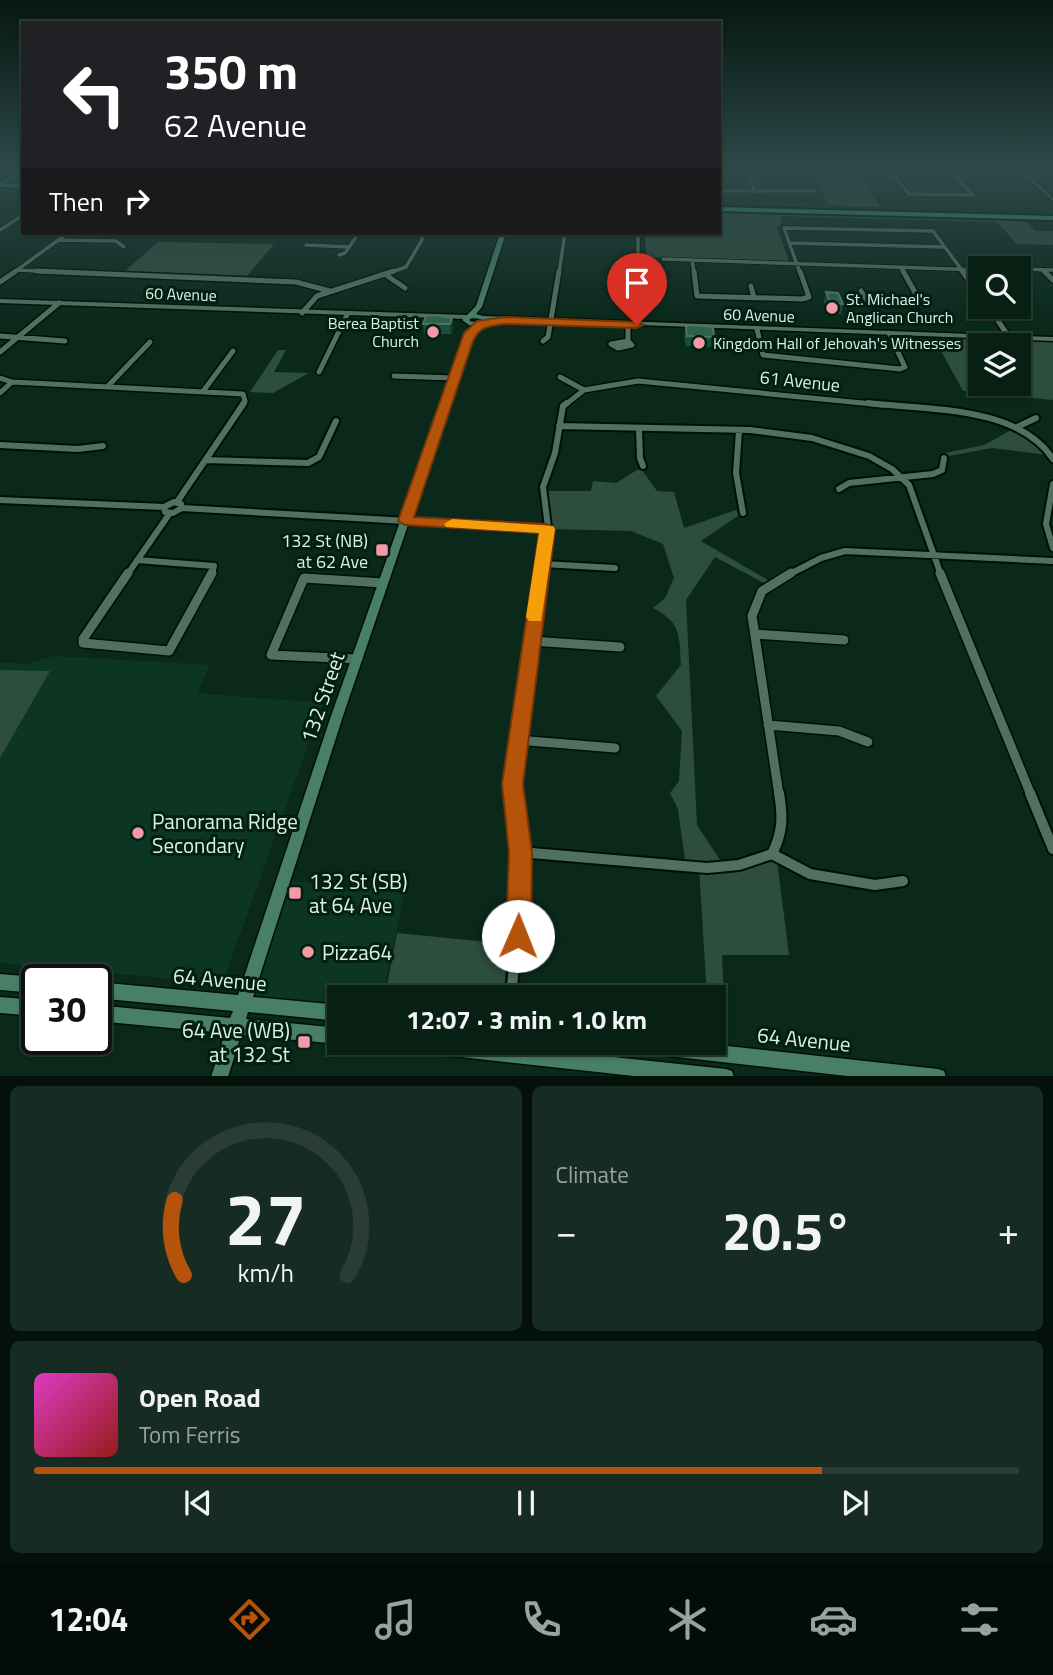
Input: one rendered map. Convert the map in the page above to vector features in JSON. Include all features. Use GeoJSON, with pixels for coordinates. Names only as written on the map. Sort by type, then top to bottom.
{"type":"FeatureCollection","features":[{"type":"Feature","properties":{"kind":"main road"},"geometry":{"type":"LineString","coordinates":[[470,333],[468,320],[479,307],[502,235]]}},
{"type":"Feature","properties":{"kind":"main road"},"geometry":{"type":"LineString","coordinates":[[468,320],[483,320],[479,307]]}},
{"type":"Feature","properties":{"kind":"main road","name":"132 Street"},"geometry":{"type":"LineString","coordinates":[[219,1076],[454,378],[470,333],[483,320]]}},
{"type":"Feature","properties":{"kind":"main road"},"geometry":{"type":"LineString","coordinates":[[0,982],[21,984]]}},
{"type":"Feature","properties":{"kind":"main road","name":"64 Avenue"},"geometry":{"type":"LineString","coordinates":[[112,991],[327,1012]]}},
{"type":"Feature","properties":{"kind":"main road"},"geometry":{"type":"LineString","coordinates":[[0,1005],[21,1007]]}},
{"type":"Feature","properties":{"kind":"main road"},"geometry":{"type":"LineString","coordinates":[[112,1014],[327,1035]]}},
{"type":"Feature","properties":{"kind":"main road","name":"64 Avenue"},"geometry":{"type":"LineString","coordinates":[[726,1054],[938,1076]]}},
{"type":"Feature","properties":{"kind":"main road"},"geometry":{"type":"LineString","coordinates":[[522,1055],[726,1076]]}},
{"type":"Feature","properties":{"kind":"street"},"geometry":{"type":"LineString","coordinates":[[0,230],[17,219]]}},
{"type":"Feature","properties":{"kind":"street"},"geometry":{"type":"LineString","coordinates":[[692,260],[697,296],[802,299],[809,297],[784,228],[788,226],[933,232],[968,279]]}},
{"type":"Feature","properties":{"kind":"street"},"geometry":{"type":"LineString","coordinates":[[0,282],[65,235]]}},
{"type":"Feature","properties":{"kind":"street"},"geometry":{"type":"LineString","coordinates":[[339,256],[358,235]]}},
{"type":"Feature","properties":{"kind":"street"},"geometry":{"type":"LineString","coordinates":[[302,313],[314,298],[386,275],[409,264],[422,235]]}},
{"type":"Feature","properties":{"kind":"street"},"geometry":{"type":"LineString","coordinates":[[543,341],[548,337],[565,235]]}},
{"type":"Feature","properties":{"kind":"street"},"geometry":{"type":"LineString","coordinates":[[637,325],[638,235]]}},
{"type":"Feature","properties":{"kind":"street"},"geometry":{"type":"LineString","coordinates":[[58,240],[116,241],[124,247]]}},
{"type":"Feature","properties":{"kind":"street"},"geometry":{"type":"LineString","coordinates":[[789,243],[943,247]]}},
{"type":"Feature","properties":{"kind":"street"},"geometry":{"type":"LineString","coordinates":[[306,245],[349,247]]}},
{"type":"Feature","properties":{"kind":"street"},"geometry":{"type":"LineString","coordinates":[[663,259],[968,269]]}},
{"type":"Feature","properties":{"kind":"street"},"geometry":{"type":"LineString","coordinates":[[861,291],[869,304],[922,305],[901,268]]}},
{"type":"Feature","properties":{"kind":"street"},"geometry":{"type":"LineString","coordinates":[[17,270],[296,282],[330,291]]}},
{"type":"Feature","properties":{"kind":"street"},"geometry":{"type":"LineString","coordinates":[[1031,270],[1053,270]]}},
{"type":"Feature","properties":{"kind":"street"},"geometry":{"type":"LineString","coordinates":[[1043,270],[1053,280]]}},
{"type":"Feature","properties":{"kind":"street"},"geometry":{"type":"LineString","coordinates":[[386,275],[405,288]]}},
{"type":"Feature","properties":{"kind":"street"},"geometry":{"type":"LineString","coordinates":[[751,286],[754,298]]}},
{"type":"Feature","properties":{"kind":"street","name":"60 Avenue"},"geometry":{"type":"LineString","coordinates":[[0,301],[468,320]]}},
{"type":"Feature","properties":{"kind":"street"},"geometry":{"type":"LineString","coordinates":[[0,352],[59,303]]}},
{"type":"Feature","properties":{"kind":"street"},"geometry":{"type":"LineString","coordinates":[[318,372],[346,314]]}},
{"type":"Feature","properties":{"kind":"street","name":"60 Avenue"},"geometry":{"type":"LineString","coordinates":[[483,320],[968,336]]}},
{"type":"Feature","properties":{"kind":"street"},"geometry":{"type":"LineString","coordinates":[[628,325],[628,341]]}},
{"type":"Feature","properties":{"kind":"street"},"geometry":{"type":"LineString","coordinates":[[757,329],[763,355],[900,369],[905,367],[889,334]]}},
{"type":"Feature","properties":{"kind":"street"},"geometry":{"type":"LineString","coordinates":[[0,336],[65,341]]}},
{"type":"Feature","properties":{"kind":"street","name":"60 Avenue"},"geometry":{"type":"LineString","coordinates":[[1031,338],[1053,339]]}},
{"type":"Feature","properties":{"kind":"street"},"geometry":{"type":"LineString","coordinates":[[108,386],[150,342]]}},
{"type":"Feature","properties":{"kind":"street"},"geometry":{"type":"LineString","coordinates":[[204,390],[233,351]]}},
{"type":"Feature","properties":{"kind":"street"},"geometry":{"type":"LineString","coordinates":[[394,376],[454,378]]}},
{"type":"Feature","properties":{"kind":"street"},"geometry":{"type":"LineString","coordinates":[[512,985],[518,936],[520,852],[512,784],[547,529],[542,487],[555,453],[564,407],[584,390],[560,377]]}},
{"type":"Feature","properties":{"kind":"street"},"geometry":{"type":"LineString","coordinates":[[0,378],[12,382],[240,392],[246,396],[180,505]]}},
{"type":"Feature","properties":{"kind":"street"},"geometry":{"type":"LineString","coordinates":[[0,393],[12,382]]}},
{"type":"Feature","properties":{"kind":"street","name":"61 Avenue"},"geometry":{"type":"LineString","coordinates":[[584,390],[638,382],[701,385],[952,411],[983,416],[1017,427],[1043,445],[1053,459]]}},
{"type":"Feature","properties":{"kind":"street"},"geometry":{"type":"LineString","coordinates":[[1017,427],[1036,418]]}},
{"type":"Feature","properties":{"kind":"street"},"geometry":{"type":"LineString","coordinates":[[206,460],[300,464],[312,462],[320,455],[336,421]]}},
{"type":"Feature","properties":{"kind":"street"},"geometry":{"type":"LineString","coordinates":[[559,425],[639,429],[696,427],[822,439],[869,454],[903,477],[909,485],[932,554],[1053,849]]}},
{"type":"Feature","properties":{"kind":"street"},"geometry":{"type":"LineString","coordinates":[[639,429],[640,458],[643,466]]}},
{"type":"Feature","properties":{"kind":"street"},"geometry":{"type":"LineString","coordinates":[[739,431],[736,473],[743,513]]}},
{"type":"Feature","properties":{"kind":"street"},"geometry":{"type":"LineString","coordinates":[[0,445],[78,449],[103,446]]}},
{"type":"Feature","properties":{"kind":"street"},"geometry":{"type":"LineString","coordinates":[[839,489],[849,483],[933,474],[942,470],[944,458]]}},
{"type":"Feature","properties":{"kind":"street"},"geometry":{"type":"LineString","coordinates":[[1053,487],[1045,516],[1046,536],[1053,548]]}},
{"type":"Feature","properties":{"kind":"street"},"geometry":{"type":"LineString","coordinates":[[0,500],[167,510],[180,505],[547,529]]}},
{"type":"Feature","properties":{"kind":"street"},"geometry":{"type":"LineString","coordinates":[[137,560],[214,566],[169,651],[83,643],[167,510]]}},
{"type":"Feature","properties":{"kind":"street"},"geometry":{"type":"LineString","coordinates":[[520,852],[708,868],[739,865],[772,854],[781,836],[783,819],[752,616],[762,591],[800,568],[834,554],[857,550],[1053,561]]}},
{"type":"Feature","properties":{"kind":"street"},"geometry":{"type":"LineString","coordinates":[[543,564],[615,569]]}},
{"type":"Feature","properties":{"kind":"street"},"geometry":{"type":"LineString","coordinates":[[358,659],[271,654],[304,578],[383,583]]}},
{"type":"Feature","properties":{"kind":"street"},"geometry":{"type":"LineString","coordinates":[[755,634],[844,640]]}},
{"type":"Feature","properties":{"kind":"street"},"geometry":{"type":"LineString","coordinates":[[531,641],[620,647]]}},
{"type":"Feature","properties":{"kind":"street"},"geometry":{"type":"LineString","coordinates":[[768,725],[839,731],[868,742]]}},
{"type":"Feature","properties":{"kind":"street"},"geometry":{"type":"LineString","coordinates":[[517,740],[615,748]]}},
{"type":"Feature","properties":{"kind":"street"},"geometry":{"type":"LineString","coordinates":[[772,854],[810,874],[875,885],[903,881]]}},
{"type":"Feature","properties":{"kind":"shaded area"},"geometry":{"type":"Polygon","coordinates":[[[721,219],[781,219],[782,224],[777,227],[789,261],[646,257],[645,235],[721,235],[721,219]]]}},
{"type":"Feature","properties":{"kind":"shaded area"},"geometry":{"type":"Polygon","coordinates":[[[896,219],[1024,220],[1035,231],[1053,231],[1053,245],[1017,244],[997,222],[896,219]]]}},
{"type":"Feature","properties":{"kind":"shaded area"},"geometry":{"type":"Polygon","coordinates":[[[158,242],[274,244],[247,276],[125,271],[158,242]]]}},
{"type":"Feature","properties":{"kind":"shaded area"},"geometry":{"type":"Polygon","coordinates":[[[934,338],[968,339],[968,392],[963,391],[934,338]]]}},
{"type":"Feature","properties":{"kind":"shaded area"},"geometry":{"type":"Polygon","coordinates":[[[1031,340],[1053,341],[1053,400],[1013,396],[1031,396],[1031,340]]]}},
{"type":"Feature","properties":{"kind":"shaded area"},"geometry":{"type":"Polygon","coordinates":[[[278,350],[286,350],[274,372],[309,373],[273,393],[250,392],[278,350]]]}},
{"type":"Feature","properties":{"kind":"shaded area"},"geometry":{"type":"Polygon","coordinates":[[[1015,428],[1031,437],[1048,455],[992,448],[949,456],[945,453],[984,445],[1015,428]]]}},
{"type":"Feature","properties":{"kind":"shaded area"},"geometry":{"type":"Polygon","coordinates":[[[637,470],[642,470],[657,491],[674,492],[684,528],[736,510],[739,515],[701,541],[768,580],[764,583],[715,557],[686,600],[697,825],[720,860],[685,860],[678,809],[670,793],[679,781],[682,731],[656,696],[681,665],[677,631],[669,619],[653,608],[665,598],[674,578],[663,544],[631,531],[550,529],[546,491],[591,491],[593,481],[616,483],[637,470]]]}},
{"type":"Feature","properties":{"kind":"shaded area","name":"Panorama Ridge Secondary"},"geometry":{"type":"Polygon","coordinates":[[[54,656],[210,665],[197,693],[323,703],[225,976],[217,983],[112,973],[112,964],[0,963],[0,662],[27,664],[54,656]]]}},
{"type":"Feature","properties":{"kind":"shaded area"},"geometry":{"type":"Polygon","coordinates":[[[0,670],[50,671],[0,758],[0,670]]]}},
{"type":"Feature","properties":{"kind":"shaded area"},"geometry":{"type":"Polygon","coordinates":[[[771,858],[777,861],[789,955],[722,955],[723,985],[706,985],[699,867],[771,858]]]}},
{"type":"Feature","properties":{"kind":"shaded area"},"geometry":{"type":"Polygon","coordinates":[[[292,881],[405,893],[385,985],[327,985],[327,1008],[250,1000],[292,881]]]}},
{"type":"Feature","properties":{"kind":"shaded area"},"geometry":{"type":"Polygon","coordinates":[[[397,933],[507,944],[505,985],[387,985],[397,933]]]}},
{"type":"Feature","properties":{"kind":"building"},"geometry":{"type":"Polygon","coordinates":[[[826,292],[838,293],[843,304],[831,304],[826,292]]]}},
{"type":"Feature","properties":{"kind":"building"},"geometry":{"type":"Polygon","coordinates":[[[426,316],[452,318],[450,324],[423,324],[426,316]]]}},
{"type":"Feature","properties":{"kind":"building"},"geometry":{"type":"Polygon","coordinates":[[[686,327],[713,327],[714,337],[687,336],[686,327]]]}},
{"type":"Feature","properties":{"kind":"slow traffic"},"geometry":{"type":"LineString","coordinates":[[452,524],[547,529],[535,617]]}},
{"type":"Feature","properties":{"kind":"place","name":"St. Michael's Anglican Church"},"geometry":{"type":"Point","coordinates":[832,308]}},
{"type":"Feature","properties":{"kind":"place","name":"Berea Baptist Church"},"geometry":{"type":"Point","coordinates":[433,332]}},
{"type":"Feature","properties":{"kind":"place","name":"Kingdom Hall of Jehovah's Witnesses"},"geometry":{"type":"Point","coordinates":[699,343]}},
{"type":"Feature","properties":{"kind":"place","name":"132 St (NB) at 62 Ave"},"geometry":{"type":"Point","coordinates":[382,550]}},
{"type":"Feature","properties":{"kind":"place","name":"Panorama Ridge Secondary"},"geometry":{"type":"Point","coordinates":[138,833]}},
{"type":"Feature","properties":{"kind":"place","name":"132 St (SB) at 64 Ave"},"geometry":{"type":"Point","coordinates":[295,893]}},
{"type":"Feature","properties":{"kind":"place","name":"Pizza64"},"geometry":{"type":"Point","coordinates":[308,952]}},
{"type":"Feature","properties":{"kind":"place","name":"64 Ave (WB) at 132 St"},"geometry":{"type":"Point","coordinates":[304,1042]}},
{"type":"Feature","properties":{"kind":"route"},"geometry":{"type":"LineString","coordinates":[[518,936],[520,852],[512,784],[547,529],[405,521],[470,333],[481,323],[505,321],[637,325]]}}]}
